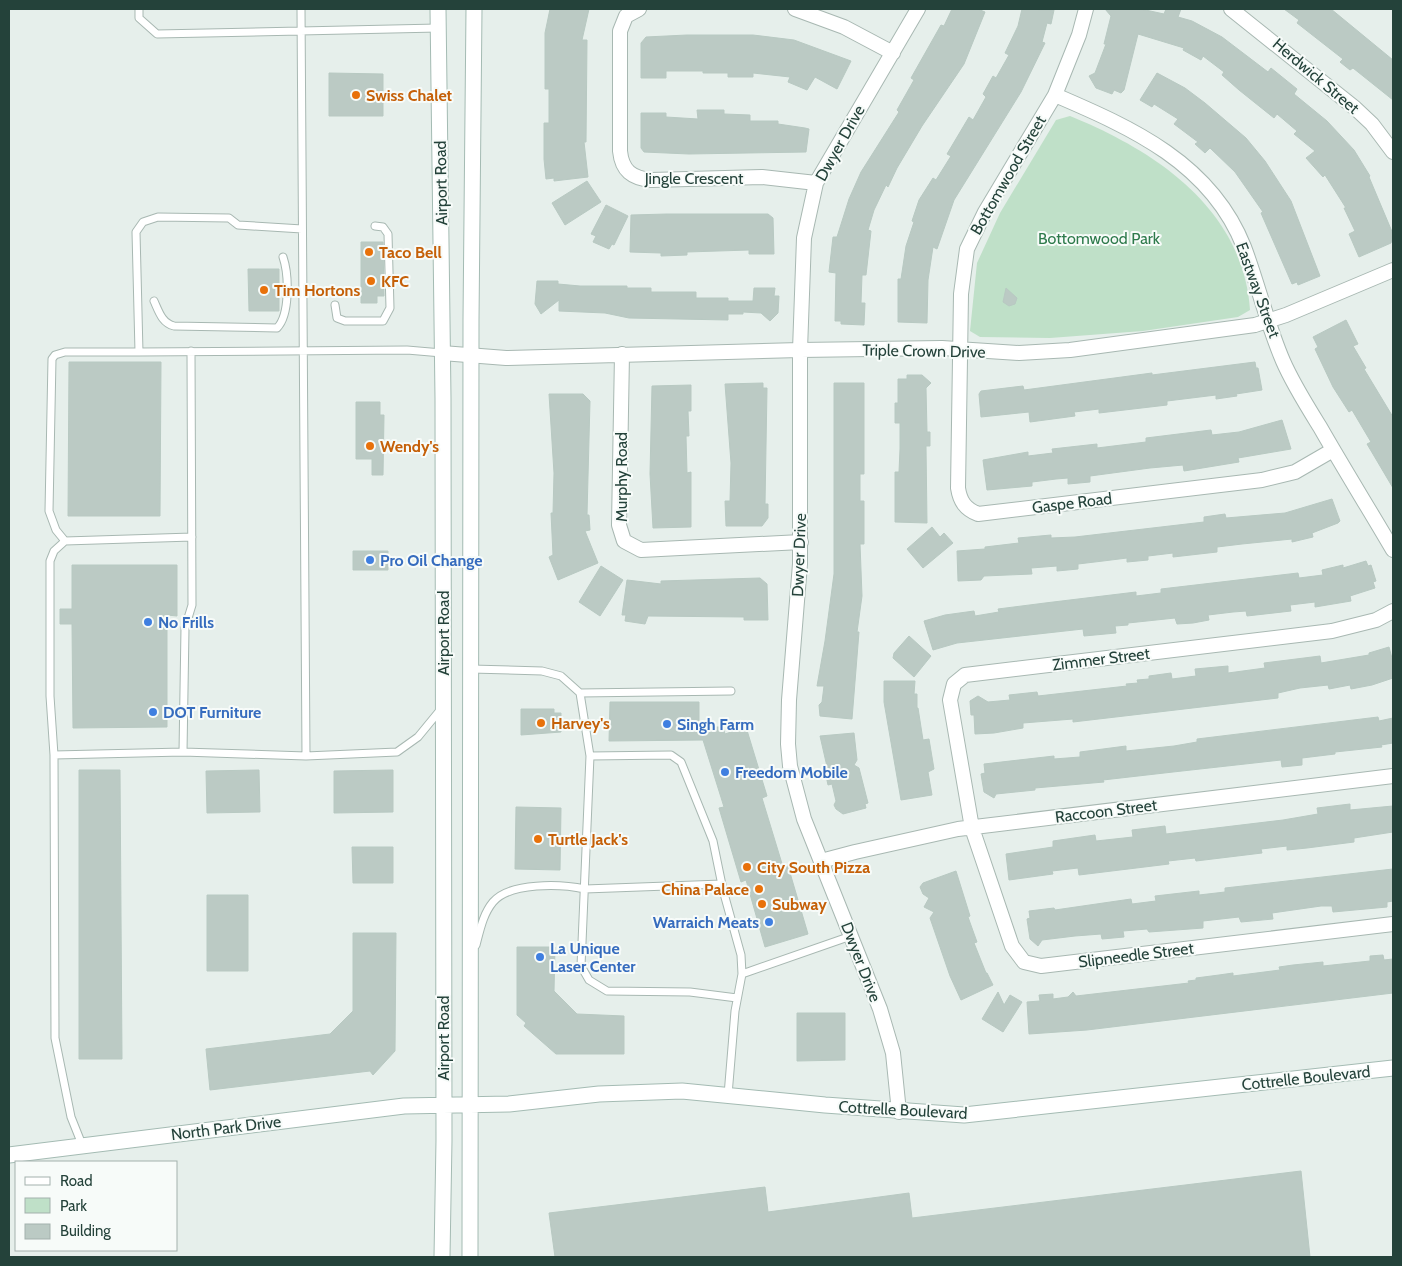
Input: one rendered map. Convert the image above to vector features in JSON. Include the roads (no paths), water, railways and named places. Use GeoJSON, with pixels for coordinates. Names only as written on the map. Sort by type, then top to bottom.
{"type":"FeatureCollection","features":[{"type":"Feature","properties":{"kind":"main road","name":"Airport Road"},"geometry":{"type":"LineString","coordinates":[[438,9],[442,353],[444,1105],[442,1257]]}},
{"type":"Feature","properties":{"kind":"main road","name":"Airport Road"},"geometry":{"type":"LineString","coordinates":[[470,1257],[471,355],[474,9]]}},
{"type":"Feature","properties":{"kind":"main road","name":"Cottrelle Boulevard"},"geometry":{"type":"LineString","coordinates":[[471,1105],[509,1104],[569,1096],[667,1090],[899,1112],[964,1115],[1393,1068]]}},
{"type":"Feature","properties":{"kind":"main road","name":"North Park Drive"},"geometry":{"type":"LineString","coordinates":[[9,1155],[404,1106],[471,1105]]}},
{"type":"Feature","properties":{"kind":"street","name":"Jingle Crescent"},"geometry":{"type":"LineString","coordinates":[[639,9],[626,16],[620,30],[620,151],[621,163],[626,170],[639,179],[652,180],[762,178],[816,183]]}},
{"type":"Feature","properties":{"kind":"street"},"geometry":{"type":"LineString","coordinates":[[795,9],[844,27],[893,53]]}},
{"type":"Feature","properties":{"kind":"street","name":"Dwyer Drive"},"geometry":{"type":"LineString","coordinates":[[899,1112],[893,1053],[880,1009],[804,819],[790,766],[788,744],[789,700],[800,542],[800,350],[804,238],[816,183],[918,9]]}},
{"type":"Feature","properties":{"kind":"street","name":"Bottomwood Street"},"geometry":{"type":"LineString","coordinates":[[960,349],[961,294],[967,249],[985,212],[1056,95],[1079,35],[1086,9]]}},
{"type":"Feature","properties":{"kind":"street","name":"Herdwick Street"},"geometry":{"type":"LineString","coordinates":[[1231,9],[1356,108],[1372,124],[1393,152]]}},
{"type":"Feature","properties":{"kind":"street","name":"Eastway Street"},"geometry":{"type":"LineString","coordinates":[[1056,95],[1145,136],[1164,150],[1209,190],[1224,209],[1243,246],[1290,374],[1393,550]]}},
{"type":"Feature","properties":{"kind":"street","name":"Triple Crown Drive"},"geometry":{"type":"LineString","coordinates":[[442,353],[506,358],[800,350],[960,349],[1019,353],[1070,350],[1200,334],[1269,321],[1393,270]]}},
{"type":"Feature","properties":{"kind":"street","name":"Gaspe Road"},"geometry":{"type":"LineString","coordinates":[[960,349],[958,488],[962,503],[969,510],[978,514],[1270,478],[1295,472],[1333,450]]}},
{"type":"Feature","properties":{"kind":"street","name":"Murphy Road"},"geometry":{"type":"LineString","coordinates":[[622,354],[619,525],[624,541],[641,550],[800,542]]}},
{"type":"Feature","properties":{"kind":"street","name":"Zimmer Street"},"geometry":{"type":"LineString","coordinates":[[972,828],[950,700],[954,684],[964,675],[1332,631],[1376,620],[1393,611]]}},
{"type":"Feature","properties":{"kind":"street","name":"Raccoon Street"},"geometry":{"type":"LineString","coordinates":[[821,861],[855,852],[972,828],[1393,776]]}},
{"type":"Feature","properties":{"kind":"street","name":"Slipneedle Street"},"geometry":{"type":"LineString","coordinates":[[972,828],[1015,952],[1024,962],[1031,965],[1041,966],[1393,924]]}},
{"type":"Feature","properties":{"kind":"lane"},"geometry":{"type":"LineString","coordinates":[[139,9],[139,18],[157,34],[438,28]]}},
{"type":"Feature","properties":{"kind":"lane"},"geometry":{"type":"LineString","coordinates":[[301,9],[306,756]]}},
{"type":"Feature","properties":{"kind":"lane"},"geometry":{"type":"LineString","coordinates":[[139,352],[136,232],[143,222],[158,217],[229,218],[238,226],[302,229]]}},
{"type":"Feature","properties":{"kind":"lane"},"geometry":{"type":"LineString","coordinates":[[335,305],[337,318],[345,321],[383,321],[386,317],[390,308],[388,234],[383,227],[375,226]]}},
{"type":"Feature","properties":{"kind":"lane"},"geometry":{"type":"LineString","coordinates":[[154,301],[161,317],[168,324],[174,326],[277,328],[286,316],[286,267],[283,257]]}},
{"type":"Feature","properties":{"kind":"lane"},"geometry":{"type":"LineString","coordinates":[[65,541],[56,530],[49,511],[52,359],[55,355],[65,352],[303,350],[407,350],[442,353]]}},
{"type":"Feature","properties":{"kind":"lane"},"geometry":{"type":"LineString","coordinates":[[183,752],[185,628],[192,605],[191,351]]}},
{"type":"Feature","properties":{"kind":"lane"},"geometry":{"type":"LineString","coordinates":[[83,1147],[72,1117],[55,1038],[54,755],[50,696],[50,561],[54,551],[65,541],[192,537]]}},
{"type":"Feature","properties":{"kind":"lane"},"geometry":{"type":"LineString","coordinates":[[471,669],[542,671],[561,676],[580,693],[590,756],[581,966],[589,980],[607,992],[690,992],[737,998]]}},
{"type":"Feature","properties":{"kind":"lane"},"geometry":{"type":"LineString","coordinates":[[580,693],[731,691]]}},
{"type":"Feature","properties":{"kind":"lane"},"geometry":{"type":"LineString","coordinates":[[54,755],[183,752],[306,756],[397,752],[418,737],[443,707]]}},
{"type":"Feature","properties":{"kind":"lane"},"geometry":{"type":"LineString","coordinates":[[590,756],[671,755],[681,762],[713,841],[741,956],[742,974],[737,998],[728,1095]]}},
{"type":"Feature","properties":{"kind":"lane"},"geometry":{"type":"LineString","coordinates":[[471,961],[483,920],[492,903],[499,896],[525,887],[574,886],[585,889],[722,884]]}},
{"type":"Feature","properties":{"kind":"lane"},"geometry":{"type":"LineString","coordinates":[[742,974],[852,936]]}},
{"type":"Feature","properties":{"kind":"place","name":"Swiss Chalet"},"geometry":{"type":"Point","coordinates":[356,95]}},
{"type":"Feature","properties":{"kind":"place","name":"Taco Bell"},"geometry":{"type":"Point","coordinates":[369,252]}},
{"type":"Feature","properties":{"kind":"place","name":"KFC"},"geometry":{"type":"Point","coordinates":[371,281]}},
{"type":"Feature","properties":{"kind":"place","name":"Tim Hortons"},"geometry":{"type":"Point","coordinates":[264,290]}},
{"type":"Feature","properties":{"kind":"place","name":"Wendy's"},"geometry":{"type":"Point","coordinates":[370,446]}},
{"type":"Feature","properties":{"kind":"place","name":"Pro Oil Change"},"geometry":{"type":"Point","coordinates":[370,560]}},
{"type":"Feature","properties":{"kind":"place","name":"No Frills"},"geometry":{"type":"Point","coordinates":[148,622]}},
{"type":"Feature","properties":{"kind":"place","name":"DOT Furniture"},"geometry":{"type":"Point","coordinates":[153,712]}},
{"type":"Feature","properties":{"kind":"place","name":"Harvey's"},"geometry":{"type":"Point","coordinates":[541,723]}},
{"type":"Feature","properties":{"kind":"place","name":"Singh Farm"},"geometry":{"type":"Point","coordinates":[667,724]}},
{"type":"Feature","properties":{"kind":"place","name":"Freedom Mobile"},"geometry":{"type":"Point","coordinates":[725,772]}},
{"type":"Feature","properties":{"kind":"place","name":"Turtle Jack's"},"geometry":{"type":"Point","coordinates":[538,839]}},
{"type":"Feature","properties":{"kind":"place","name":"City South Pizza"},"geometry":{"type":"Point","coordinates":[747,867]}},
{"type":"Feature","properties":{"kind":"place","name":"China Palace"},"geometry":{"type":"Point","coordinates":[759,889]}},
{"type":"Feature","properties":{"kind":"place","name":"Subway"},"geometry":{"type":"Point","coordinates":[762,904]}},
{"type":"Feature","properties":{"kind":"place","name":"Warraich Meats"},"geometry":{"type":"Point","coordinates":[769,922]}},
{"type":"Feature","properties":{"kind":"place","name":"La Unique Laser Center"},"geometry":{"type":"Point","coordinates":[540,957]}},
{"type":"Feature","properties":{"kind":"park label","name":"Bottomwood Park"},"geometry":{"type":"Point","coordinates":[1099,238]}}]}
